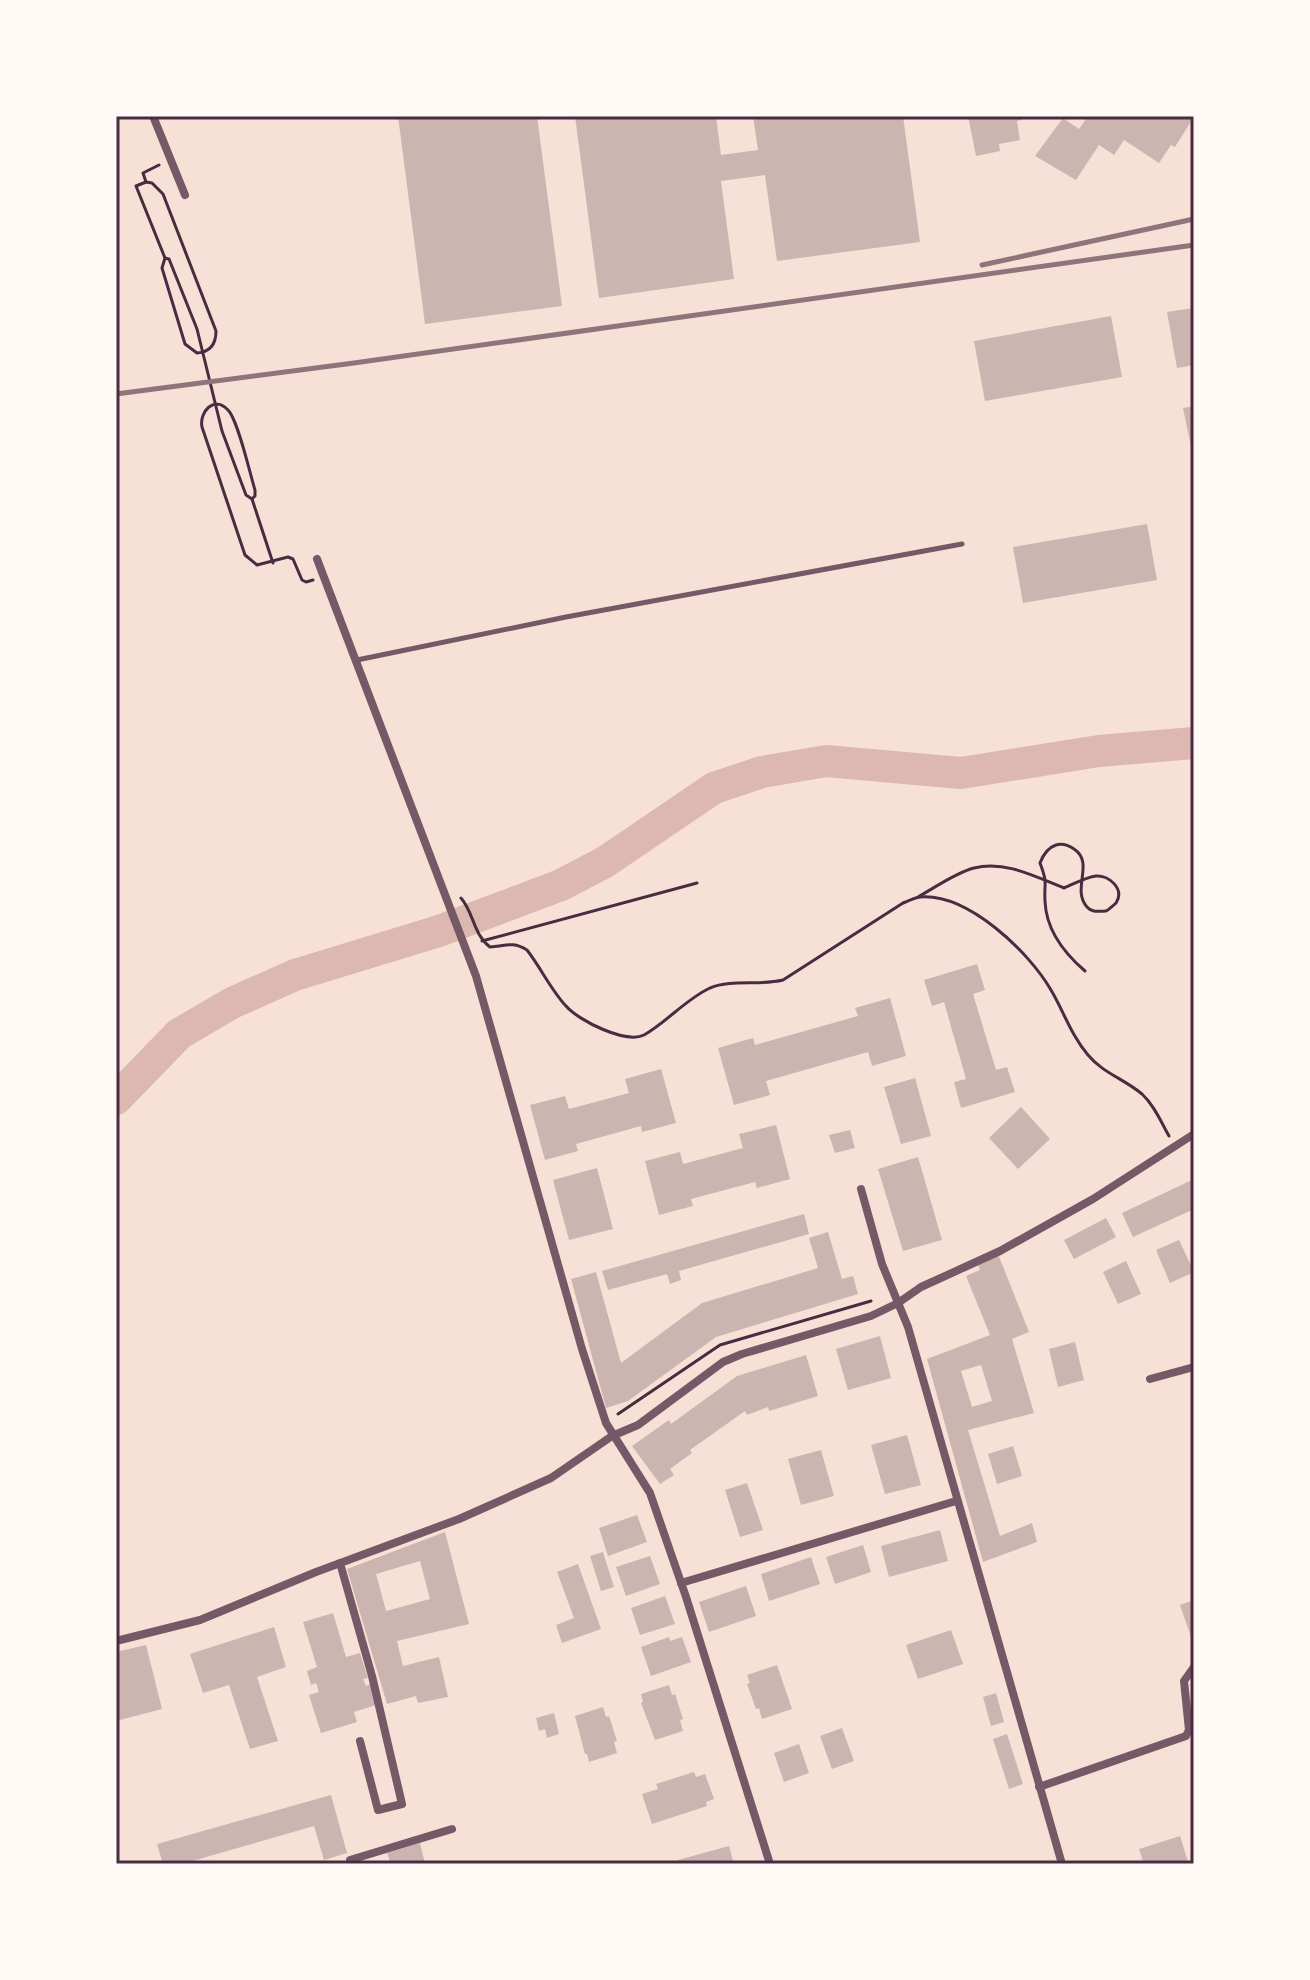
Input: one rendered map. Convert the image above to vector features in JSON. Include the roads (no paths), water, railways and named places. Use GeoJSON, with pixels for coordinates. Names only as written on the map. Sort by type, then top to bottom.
{"type":"FeatureCollection","features":[{"type":"Feature","properties":{"kind":"street"},"geometry":{"type":"LineString","coordinates":[[153,116],[185,195]]}},
{"type":"Feature","properties":{"kind":"street"},"geometry":{"type":"LineString","coordinates":[[317,559],[476,976],[582,1349],[612,1436],[650,1493],[770,1864]]}},
{"type":"Feature","properties":{"kind":"street"},"geometry":{"type":"LineString","coordinates":[[116,1641],[200,1620],[459,1519],[551,1478],[612,1436],[638,1425],[723,1362],[871,1316],[898,1303],[921,1287],[1000,1251],[1093,1199],[1194,1135]]}},
{"type":"Feature","properties":{"kind":"street"},"geometry":{"type":"LineString","coordinates":[[861,1189],[882,1264],[908,1327],[1062,1864]]}},
{"type":"Feature","properties":{"kind":"street"},"geometry":{"type":"LineString","coordinates":[[1150,1379],[1194,1367]]}},
{"type":"Feature","properties":{"kind":"street"},"geometry":{"type":"LineString","coordinates":[[681,1583],[956,1501]]}},
{"type":"Feature","properties":{"kind":"street"},"geometry":{"type":"LineString","coordinates":[[340,1563],[372,1676],[402,1804],[378,1810],[360,1741]]}},
{"type":"Feature","properties":{"kind":"street"},"geometry":{"type":"LineString","coordinates":[[1039,1787],[1184,1738],[1189,1730],[1184,1685],[1194,1667]]}},
{"type":"Feature","properties":{"kind":"street"},"geometry":{"type":"LineString","coordinates":[[351,1864],[350,1860],[452,1829]]}},
{"type":"Feature","properties":{"kind":"lane"},"geometry":{"type":"LineString","coordinates":[[357,660],[566,617],[962,544]]}},
{"type":"Feature","properties":{"kind":"waterway"},"geometry":{"type":"LineString","coordinates":[[116,1099],[179,1034],[232,1003],[295,975],[439,931],[561,885],[605,862],[714,788],[762,772],[826,761],[961,773],[1099,751],[1194,743]]}},
{"type":"Feature","properties":{"kind":"railway"},"geometry":{"type":"LineString","coordinates":[[982,265],[1194,219]]}},
{"type":"Feature","properties":{"kind":"railway"},"geometry":{"type":"LineString","coordinates":[[116,394],[1194,245]]}}]}
